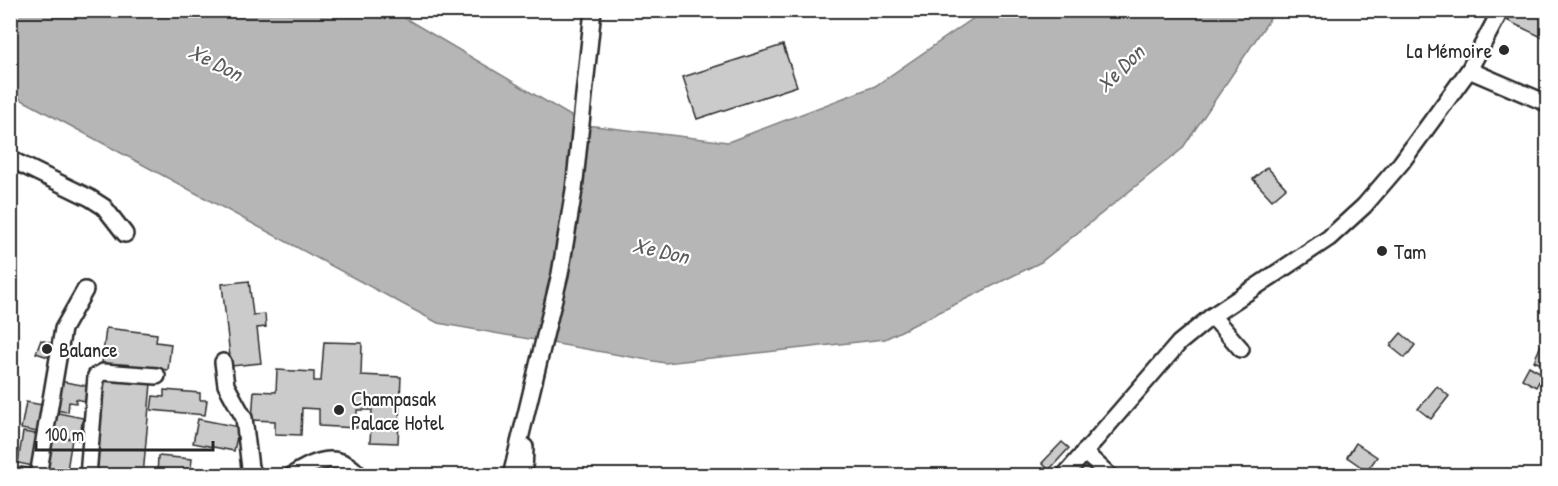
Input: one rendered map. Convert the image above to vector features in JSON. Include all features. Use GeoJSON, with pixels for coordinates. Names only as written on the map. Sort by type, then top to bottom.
{"type":"FeatureCollection","features":[{"type":"Feature","properties":{"kind":"street"},"geometry":{"type":"LineString","coordinates":[[511,476],[560,274],[572,201],[593,10]]}},
{"type":"Feature","properties":{"kind":"street"},"geometry":{"type":"LineString","coordinates":[[1064,476],[1179,343],[1212,316],[1329,238],[1364,206],[1401,163],[1469,70],[1501,10]]}},
{"type":"Feature","properties":{"kind":"street"},"geometry":{"type":"LineString","coordinates":[[1469,70],[1544,102]]}},
{"type":"Feature","properties":{"kind":"street"},"geometry":{"type":"LineString","coordinates":[[10,159],[104,207],[125,234]]}},
{"type":"Feature","properties":{"kind":"street"},"geometry":{"type":"LineString","coordinates":[[38,476],[63,328],[85,290]]}},
{"type":"Feature","properties":{"kind":"street"},"geometry":{"type":"LineString","coordinates":[[1212,316],[1241,349]]}},
{"type":"Feature","properties":{"kind":"street"},"geometry":{"type":"LineString","coordinates":[[224,362],[226,385],[244,418],[250,468],[256,476]]}},
{"type":"Feature","properties":{"kind":"street"},"geometry":{"type":"LineString","coordinates":[[88,476],[96,376],[103,372],[157,376]]}},
{"type":"Feature","properties":{"kind":"street"},"geometry":{"type":"LineString","coordinates":[[524,476],[529,399]]}},
{"type":"Feature","properties":{"kind":"street"},"geometry":{"type":"LineString","coordinates":[[1084,452],[1110,476]]}},
{"type":"Feature","properties":{"kind":"street"},"geometry":{"type":"LineString","coordinates":[[291,476],[316,460],[332,460],[350,465],[360,476]]}},
{"type":"Feature","properties":{"kind":"water","name":"Xe Don"},"geometry":{"type":"Polygon","coordinates":[[[10,11],[393,11],[586,125],[728,142],[875,86],[984,11],[1275,11],[1182,149],[1041,262],[885,339],[665,363],[438,323],[11,94],[10,11]]]}},
{"type":"Feature","properties":{"kind":"building"},"geometry":{"type":"Polygon","coordinates":[[[1513,10],[1539,10],[1548,14],[1548,40],[1508,21],[1513,10]]]}},
{"type":"Feature","properties":{"kind":"building"},"geometry":{"type":"Polygon","coordinates":[[[783,45],[797,86],[697,119],[683,77],[783,45]]]}},
{"type":"Feature","properties":{"kind":"building"},"geometry":{"type":"Polygon","coordinates":[[[1267,167],[1286,188],[1272,200],[1253,179],[1267,167]]]}},
{"type":"Feature","properties":{"kind":"building"},"geometry":{"type":"Polygon","coordinates":[[[249,281],[253,315],[265,314],[266,327],[257,328],[261,363],[231,366],[222,284],[249,281]]]}},
{"type":"Feature","properties":{"kind":"building"},"geometry":{"type":"Polygon","coordinates":[[[106,328],[157,334],[156,342],[171,344],[168,370],[102,363],[106,328]]]}},
{"type":"Feature","properties":{"kind":"building"},"geometry":{"type":"Polygon","coordinates":[[[1401,333],[1415,345],[1405,358],[1390,346],[1401,333]]]}},
{"type":"Feature","properties":{"kind":"building"},"geometry":{"type":"Polygon","coordinates":[[[41,340],[55,345],[51,358],[36,353],[41,340]]]}},
{"type":"Feature","properties":{"kind":"building"},"geometry":{"type":"Polygon","coordinates":[[[324,342],[362,343],[361,375],[401,377],[398,443],[370,442],[372,410],[357,410],[357,428],[319,426],[319,409],[302,408],[301,435],[275,434],[275,421],[252,420],[254,391],[276,392],[277,370],[314,372],[314,381],[321,381],[324,342]]]}},
{"type":"Feature","properties":{"kind":"building"},"geometry":{"type":"Polygon","coordinates":[[[1541,345],[1548,348],[1548,367],[1534,361],[1541,345]]]}},
{"type":"Feature","properties":{"kind":"building"},"geometry":{"type":"Polygon","coordinates":[[[1529,366],[1543,374],[1536,387],[1522,379],[1529,366]]]}},
{"type":"Feature","properties":{"kind":"building"},"geometry":{"type":"Polygon","coordinates":[[[105,379],[151,383],[143,476],[96,476],[105,379]]]}},
{"type":"Feature","properties":{"kind":"building"},"geometry":{"type":"Polygon","coordinates":[[[59,381],[88,386],[85,401],[76,399],[76,403],[69,402],[68,412],[54,410],[59,381]]]}},
{"type":"Feature","properties":{"kind":"building"},"geometry":{"type":"Polygon","coordinates":[[[1437,386],[1449,396],[1431,419],[1418,409],[1437,386]]]}},
{"type":"Feature","properties":{"kind":"building"},"geometry":{"type":"Polygon","coordinates":[[[164,390],[200,393],[200,400],[207,400],[205,415],[151,410],[153,396],[164,397],[164,390]]]}},
{"type":"Feature","properties":{"kind":"building"},"geometry":{"type":"Polygon","coordinates":[[[26,402],[48,406],[43,433],[21,429],[26,402]]]}},
{"type":"Feature","properties":{"kind":"building"},"geometry":{"type":"Polygon","coordinates":[[[53,412],[83,418],[79,440],[49,434],[53,412]]]}},
{"type":"Feature","properties":{"kind":"building"},"geometry":{"type":"Polygon","coordinates":[[[198,419],[239,427],[234,451],[193,443],[198,419]]]}},
{"type":"Feature","properties":{"kind":"building"},"geometry":{"type":"Polygon","coordinates":[[[23,432],[43,435],[38,467],[18,463],[23,432]]]}},
{"type":"Feature","properties":{"kind":"building"},"geometry":{"type":"Polygon","coordinates":[[[49,435],[72,439],[66,476],[42,476],[49,435]]]}},
{"type":"Feature","properties":{"kind":"building"},"geometry":{"type":"Polygon","coordinates":[[[1062,442],[1069,448],[1049,470],[1042,463],[1062,442]]]}},
{"type":"Feature","properties":{"kind":"building"},"geometry":{"type":"Polygon","coordinates":[[[1356,443],[1377,457],[1367,471],[1347,457],[1356,443]]]}},
{"type":"Feature","properties":{"kind":"building"},"geometry":{"type":"Polygon","coordinates":[[[158,456],[192,459],[190,476],[157,476],[158,456]]]}},
{"type":"Feature","properties":{"kind":"building"},"geometry":{"type":"Polygon","coordinates":[[[21,467],[38,470],[37,476],[20,476],[21,467]]]}},
{"type":"Feature","properties":{"kind":"place","name":"La Mémoire"},"geometry":{"type":"Point","coordinates":[1504,50]}},
{"type":"Feature","properties":{"kind":"place","name":"Tam"},"geometry":{"type":"Point","coordinates":[1382,251]}},
{"type":"Feature","properties":{"kind":"place","name":"Balance"},"geometry":{"type":"Point","coordinates":[47,349]}},
{"type":"Feature","properties":{"kind":"place","name":"Champasak Palace Hotel"},"geometry":{"type":"Point","coordinates":[339,410]}}]}
